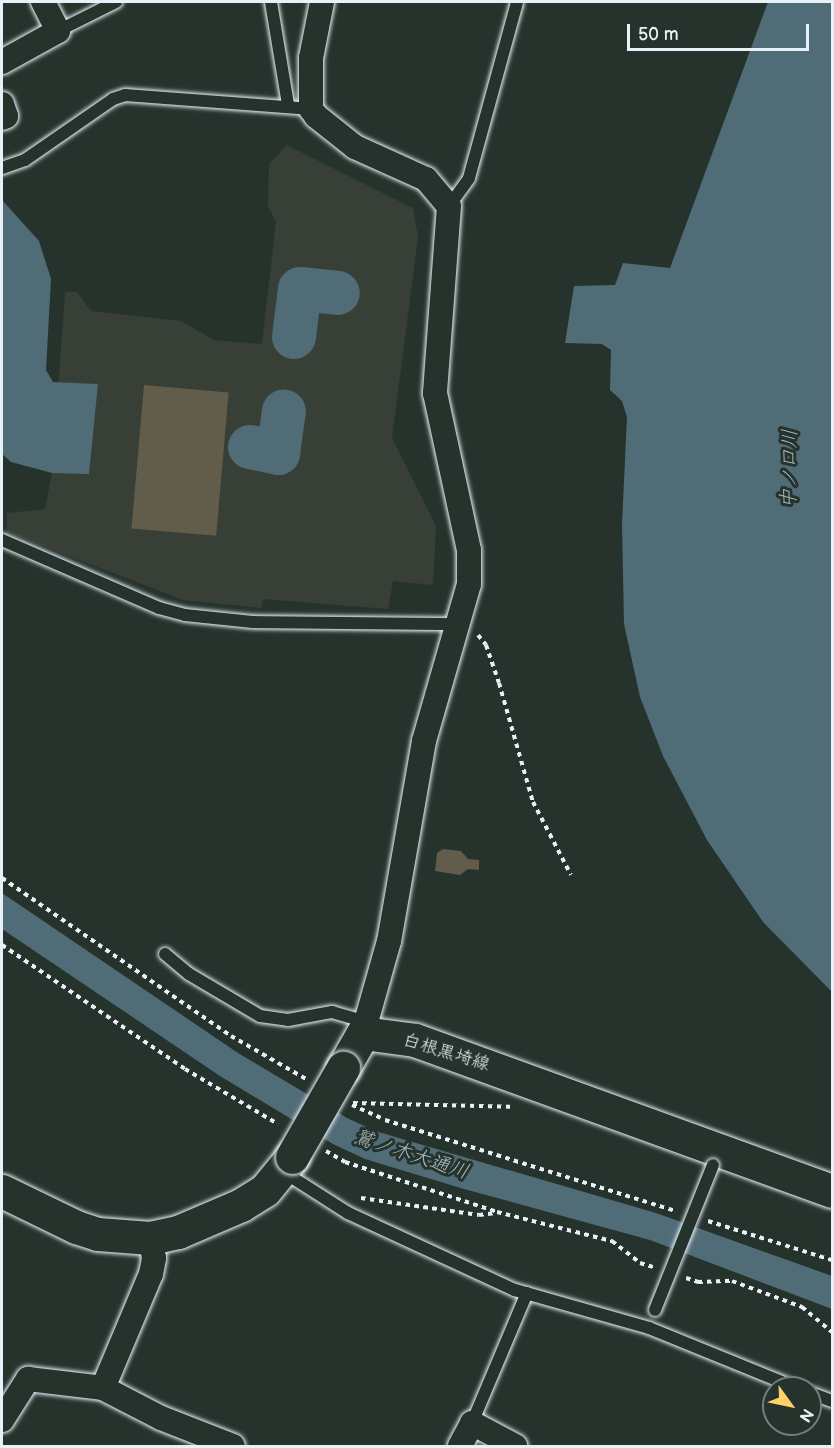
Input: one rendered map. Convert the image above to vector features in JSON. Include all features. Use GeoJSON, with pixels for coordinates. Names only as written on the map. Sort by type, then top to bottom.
{"type":"FeatureCollection","features":[{"type":"Feature","properties":{"kind":"main road"},"geometry":{"type":"LineString","coordinates":[[2,1191],[76,1227],[98,1234],[150,1238],[189,1228],[241,1205],[265,1190],[297,1158],[365,1027]]}},
{"type":"Feature","properties":{"kind":"main road","name":"白根黒埼線"},"geometry":{"type":"LineString","coordinates":[[365,1027],[443,1049],[548,1088],[715,1159],[832,1191]]}},
{"type":"Feature","properties":{"kind":"street"},"geometry":{"type":"LineString","coordinates":[[2,62],[57,31],[43,2]]}},
{"type":"Feature","properties":{"kind":"street"},"geometry":{"type":"LineString","coordinates":[[322,2],[300,107],[340,138],[426,179],[449,206],[435,393],[469,550],[469,584],[424,741],[390,941],[365,1027]]}},
{"type":"Feature","properties":{"kind":"street"},"geometry":{"type":"LineString","coordinates":[[2,104],[6,116],[2,118]]}},
{"type":"Feature","properties":{"kind":"street"},"geometry":{"type":"LineString","coordinates":[[103,1388],[151,1274],[154,1258],[150,1238]]}},
{"type":"Feature","properties":{"kind":"street"},"geometry":{"type":"LineString","coordinates":[[2,1420],[28,1379],[103,1388],[160,1418],[233,1446]]}},
{"type":"Feature","properties":{"kind":"street"},"geometry":{"type":"LineString","coordinates":[[459,1446],[472,1423],[515,1446]]}},
{"type":"Feature","properties":{"kind":"lane"},"geometry":{"type":"LineString","coordinates":[[57,31],[116,2]]}},
{"type":"Feature","properties":{"kind":"lane"},"geometry":{"type":"LineString","coordinates":[[2,168],[25,160],[113,99],[125,95],[300,107],[271,2]]}},
{"type":"Feature","properties":{"kind":"lane"},"geometry":{"type":"LineString","coordinates":[[449,206],[469,178],[517,2]]}},
{"type":"Feature","properties":{"kind":"lane"},"geometry":{"type":"LineString","coordinates":[[2,540],[159,608],[185,615],[253,622],[459,624]]}},
{"type":"Feature","properties":{"kind":"lane"},"geometry":{"type":"LineString","coordinates":[[165,954],[189,974],[260,1016],[288,1020],[332,1012],[365,1027]]}},
{"type":"Feature","properties":{"kind":"lane"},"geometry":{"type":"LineString","coordinates":[[297,1158],[314,1191],[348,1213],[527,1293],[649,1328],[767,1376]]}},
{"type":"Feature","properties":{"kind":"lane"},"geometry":{"type":"LineString","coordinates":[[649,1328],[715,1159]]}},
{"type":"Feature","properties":{"kind":"lane"},"geometry":{"type":"LineString","coordinates":[[472,1423],[527,1293]]}},
{"type":"Feature","properties":{"kind":"path"},"geometry":{"type":"LineString","coordinates":[[459,624],[475,631],[486,645],[533,802],[571,875]]}},
{"type":"Feature","properties":{"kind":"path"},"geometry":{"type":"LineString","coordinates":[[2,878],[231,1036],[309,1081]]}},
{"type":"Feature","properties":{"kind":"path"},"geometry":{"type":"LineString","coordinates":[[2,945],[185,1069],[281,1126]]}},
{"type":"Feature","properties":{"kind":"path"},"geometry":{"type":"LineString","coordinates":[[548,1088],[530,1108],[348,1103],[385,1120],[687,1214]]}},
{"type":"Feature","properties":{"kind":"path"},"geometry":{"type":"LineString","coordinates":[[297,1158],[345,1162],[497,1212],[612,1240],[640,1263],[660,1269]]}},
{"type":"Feature","properties":{"kind":"path"},"geometry":{"type":"LineString","coordinates":[[314,1191],[479,1215],[497,1212]]}},
{"type":"Feature","properties":{"kind":"path"},"geometry":{"type":"LineString","coordinates":[[698,1218],[832,1260]]}},
{"type":"Feature","properties":{"kind":"path"},"geometry":{"type":"LineString","coordinates":[[679,1276],[698,1282],[732,1281],[802,1307],[832,1332]]}},
{"type":"Feature","properties":{"kind":"shaded area"},"geometry":{"type":"Polygon","coordinates":[[[287,145],[413,208],[418,237],[392,438],[436,526],[433,585],[393,581],[388,609],[263,599],[261,608],[183,600],[7,532],[7,513],[45,509],[52,473],[65,292],[77,292],[91,311],[181,321],[214,340],[262,344],[276,221],[268,207],[269,164],[287,145]]]}},
{"type":"Feature","properties":{"kind":"water","name":"中ノ口川"},"geometry":{"type":"Polygon","coordinates":[[[768,2],[832,2],[832,992],[763,922],[707,840],[663,756],[640,697],[624,624],[622,524],[627,417],[622,401],[610,390],[611,350],[602,344],[565,343],[574,286],[615,285],[623,263],[670,268],[768,2]]]}},
{"type":"Feature","properties":{"kind":"water"},"geometry":{"type":"Polygon","coordinates":[[[2,200],[39,241],[51,279],[46,370],[53,382],[98,384],[89,474],[52,473],[11,462],[2,454],[2,200]]]}},
{"type":"Feature","properties":{"kind":"water","name":"鷲ノ木大通川"},"geometry":{"type":"Polygon","coordinates":[[[2,893],[238,1053],[347,1118],[375,1131],[656,1213],[832,1276],[832,1309],[650,1240],[464,1189],[365,1159],[333,1144],[220,1076],[2,929],[2,893]]]}},
{"type":"Feature","properties":{"kind":"building"},"geometry":{"type":"Polygon","coordinates":[[[144,385],[229,392],[216,536],[131,528],[144,385]]]}},
{"type":"Feature","properties":{"kind":"building"},"geometry":{"type":"Polygon","coordinates":[[[443,849],[461,851],[468,859],[479,860],[479,870],[468,869],[460,875],[435,871],[437,853],[443,849]]]}},
{"type":"Feature","properties":{"kind":"waterway"},"geometry":{"type":"LineString","coordinates":[[294,337],[300,289],[338,293]]}},
{"type":"Feature","properties":{"kind":"waterway"},"geometry":{"type":"LineString","coordinates":[[250,447],[278,453],[284,411]]}}]}
